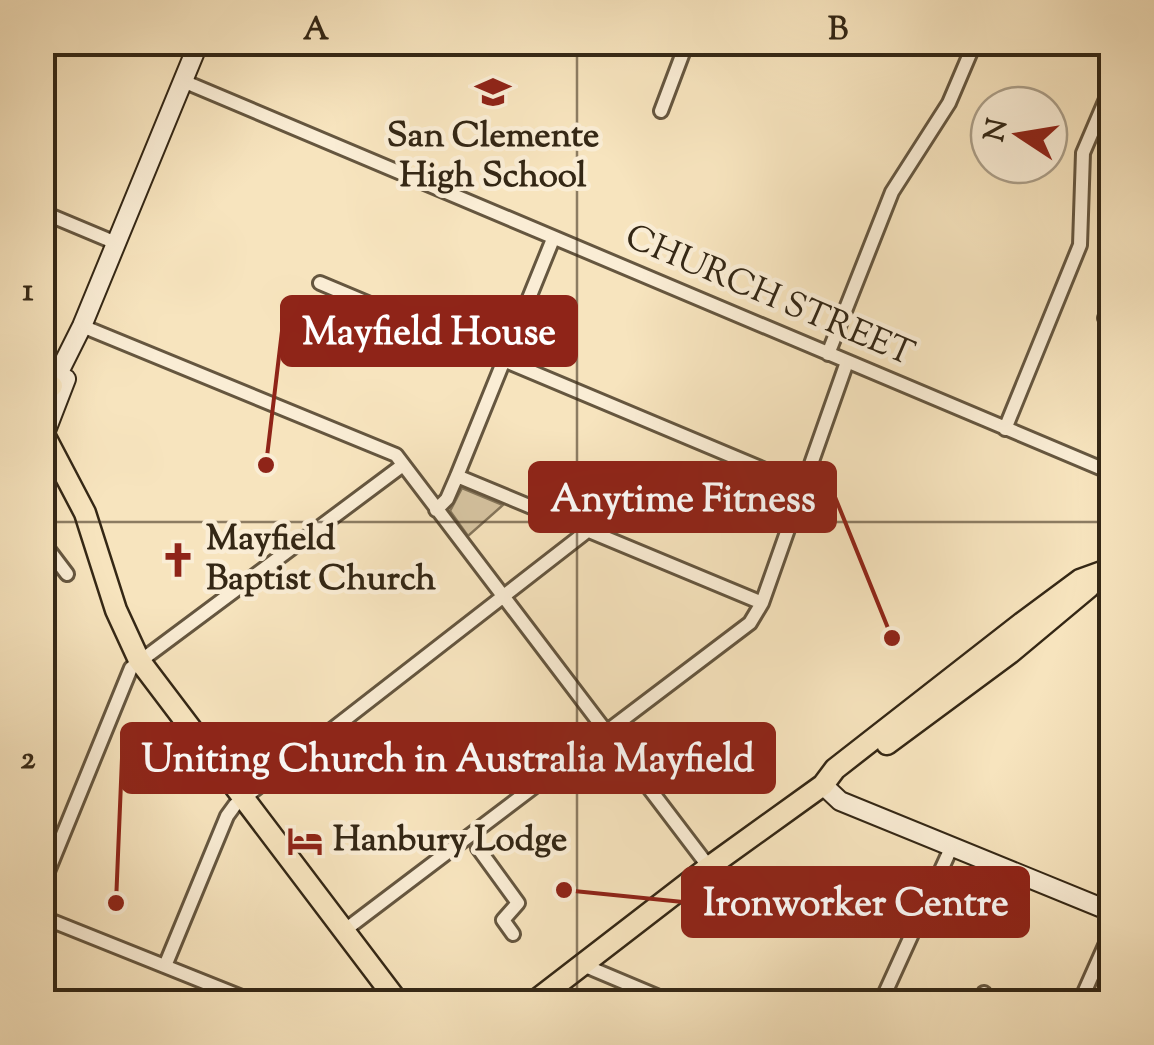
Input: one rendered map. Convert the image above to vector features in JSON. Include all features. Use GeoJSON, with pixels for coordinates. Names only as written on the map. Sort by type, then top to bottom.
{"type":"FeatureCollection","features":[{"type":"Feature","properties":{"kind":"main road"},"geometry":{"type":"LineString","coordinates":[[46,444],[86,513],[116,610],[139,660],[398,1002]]}},
{"type":"Feature","properties":{"kind":"main road"},"geometry":{"type":"LineString","coordinates":[[534,1002],[822,785],[835,769],[977,656],[1080,580],[1108,569]]}},
{"type":"Feature","properties":{"kind":"street"},"geometry":{"type":"LineString","coordinates":[[46,444],[82,326],[199,42]]}},
{"type":"Feature","properties":{"kind":"street"},"geometry":{"type":"LineString","coordinates":[[661,111],[688,42]]}},
{"type":"Feature","properties":{"kind":"street"},"geometry":{"type":"LineString","coordinates":[[828,354],[892,192],[949,103],[974,42]]}},
{"type":"Feature","properties":{"kind":"street","name":"CHURCH STREET"},"geometry":{"type":"LineString","coordinates":[[183,80],[1112,473]]}},
{"type":"Feature","properties":{"kind":"street"},"geometry":{"type":"LineString","coordinates":[[1006,428],[1080,245],[1083,153],[1112,85]]}},
{"type":"Feature","properties":{"kind":"street"},"geometry":{"type":"LineString","coordinates":[[42,212],[116,242]]}},
{"type":"Feature","properties":{"kind":"street"},"geometry":{"type":"LineString","coordinates":[[436,510],[447,500],[553,238]]}},
{"type":"Feature","properties":{"kind":"street"},"geometry":{"type":"LineString","coordinates":[[320,283],[803,486]]}},
{"type":"Feature","properties":{"kind":"street"},"geometry":{"type":"LineString","coordinates":[[42,406],[82,326]]}},
{"type":"Feature","properties":{"kind":"street"},"geometry":{"type":"LineString","coordinates":[[82,326],[387,450],[404,465],[709,868]]}},
{"type":"Feature","properties":{"kind":"street"},"geometry":{"type":"LineString","coordinates":[[344,930],[750,623],[762,603],[847,362]]}},
{"type":"Feature","properties":{"kind":"street"},"geometry":{"type":"LineString","coordinates":[[42,886],[128,672],[404,465]]}},
{"type":"Feature","properties":{"kind":"street"},"geometry":{"type":"LineString","coordinates":[[457,476],[762,603]]}},
{"type":"Feature","properties":{"kind":"street"},"geometry":{"type":"LineString","coordinates":[[165,966],[227,816],[244,797],[586,532]]}},
{"type":"Feature","properties":{"kind":"street"},"geometry":{"type":"LineString","coordinates":[[42,541],[68,574]]}},
{"type":"Feature","properties":{"kind":"street"},"geometry":{"type":"LineString","coordinates":[[822,785],[840,801],[1112,912]]}},
{"type":"Feature","properties":{"kind":"street"},"geometry":{"type":"LineString","coordinates":[[881,1002],[952,846]]}},
{"type":"Feature","properties":{"kind":"street"},"geometry":{"type":"LineString","coordinates":[[478,848],[524,904],[504,920],[513,934]]}},
{"type":"Feature","properties":{"kind":"street"},"geometry":{"type":"LineString","coordinates":[[42,917],[254,1002]]}},
{"type":"Feature","properties":{"kind":"street"},"geometry":{"type":"LineString","coordinates":[[1080,1002],[1112,930]]}},
{"type":"Feature","properties":{"kind":"street"},"geometry":{"type":"LineString","coordinates":[[583,965],[670,1002]]}},
{"type":"Feature","properties":{"kind":"shaded area"},"geometry":{"type":"Polygon","coordinates":[[[462,488],[503,505],[468,536],[450,511],[462,488]]]}},
{"type":"Feature","properties":{"kind":"place","name":"San Clemente High School"},"geometry":{"type":"Point","coordinates":[493,92]}},
{"type":"Feature","properties":{"kind":"place","name":"Mayfield House"},"geometry":{"type":"Point","coordinates":[266,465]}},
{"type":"Feature","properties":{"kind":"place","name":"Mayfield Baptist Church"},"geometry":{"type":"Point","coordinates":[178,560]}},
{"type":"Feature","properties":{"kind":"place","name":"Anytime Fitness"},"geometry":{"type":"Point","coordinates":[892,638]}},
{"type":"Feature","properties":{"kind":"place","name":"Hanbury Lodge"},"geometry":{"type":"Point","coordinates":[305,841]}},
{"type":"Feature","properties":{"kind":"place","name":"Ironworker Centre"},"geometry":{"type":"Point","coordinates":[564,890]}},
{"type":"Feature","properties":{"kind":"place","name":"Uniting Church in Australia Mayfield"},"geometry":{"type":"Point","coordinates":[116,903]}}]}
